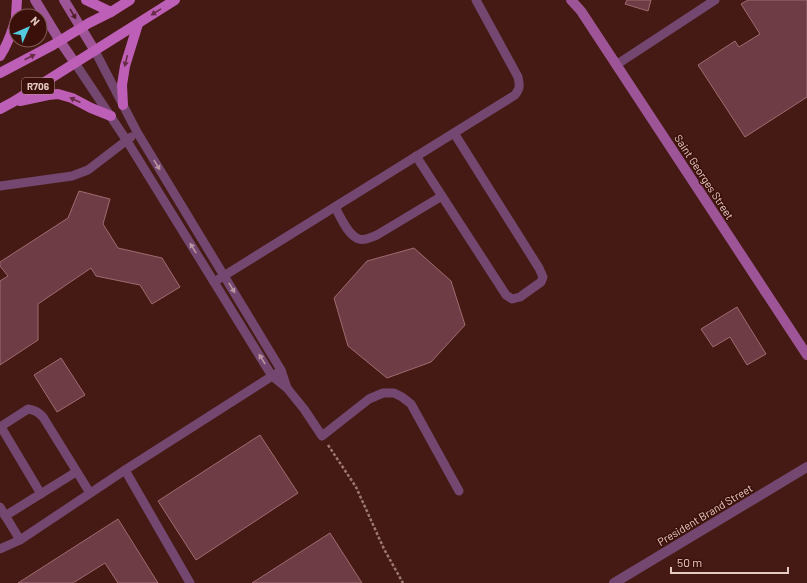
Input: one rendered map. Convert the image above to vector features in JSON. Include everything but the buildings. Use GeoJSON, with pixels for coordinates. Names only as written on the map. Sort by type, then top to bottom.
{"type":"FeatureCollection","features":[{"type":"Feature","properties":{"kind":"main road"},"geometry":{"type":"LineString","coordinates":[[86,0],[110,12]]}},
{"type":"Feature","properties":{"kind":"main road","name":"R706"},"geometry":{"type":"LineString","coordinates":[[0,73],[53,46],[130,0]]}},
{"type":"Feature","properties":{"kind":"main road","name":"R706"},"geometry":{"type":"LineString","coordinates":[[0,109],[175,0]]}},
{"type":"Feature","properties":{"kind":"main road"},"geometry":{"type":"LineString","coordinates":[[123,105],[122,84],[125,66],[138,24]]}},
{"type":"Feature","properties":{"kind":"main road"},"geometry":{"type":"LineString","coordinates":[[0,56],[8,42]]}},
{"type":"Feature","properties":{"kind":"main road"},"geometry":{"type":"LineString","coordinates":[[13,102],[58,94],[72,98],[111,116]]}},
{"type":"Feature","properties":{"kind":"street"},"geometry":{"type":"LineString","coordinates":[[35,0],[75,63]]}},
{"type":"Feature","properties":{"kind":"street"},"geometry":{"type":"LineString","coordinates":[[64,0],[95,51]]}},
{"type":"Feature","properties":{"kind":"street","name":"Saint Georges Street"},"geometry":{"type":"LineString","coordinates":[[571,0],[581,11],[807,355]]}},
{"type":"Feature","properties":{"kind":"street","name":"Saint Georges Street"},"geometry":{"type":"LineString","coordinates":[[577,0],[581,11]]}},
{"type":"Feature","properties":{"kind":"street","name":"President Brand Street"},"geometry":{"type":"LineString","coordinates":[[614,583],[807,467]]}},
{"type":"Feature","properties":{"kind":"lane"},"geometry":{"type":"LineString","coordinates":[[214,282],[515,95],[520,86],[518,77],[476,0]]}},
{"type":"Feature","properties":{"kind":"lane"},"geometry":{"type":"LineString","coordinates":[[616,65],[715,0]]}},
{"type":"Feature","properties":{"kind":"lane"},"geometry":{"type":"LineString","coordinates":[[95,51],[137,132],[281,370],[287,388]]}},
{"type":"Feature","properties":{"kind":"lane"},"geometry":{"type":"LineString","coordinates":[[75,63],[127,141],[272,376],[287,388],[304,409],[322,436],[369,399],[384,393],[394,393],[411,404],[459,491]]}},
{"type":"Feature","properties":{"kind":"lane"},"geometry":{"type":"LineString","coordinates":[[0,186],[72,176],[88,170],[137,132]]}},
{"type":"Feature","properties":{"kind":"lane"},"geometry":{"type":"LineString","coordinates":[[416,156],[506,295],[512,299],[520,297],[541,282],[542,276],[539,268],[454,133]]}},
{"type":"Feature","properties":{"kind":"lane"},"geometry":{"type":"LineString","coordinates":[[335,207],[348,231],[353,236],[359,239],[367,239],[442,196]]}},
{"type":"Feature","properties":{"kind":"lane"},"geometry":{"type":"LineString","coordinates":[[0,550],[20,540],[125,470],[281,370]]}},
{"type":"Feature","properties":{"kind":"lane"},"geometry":{"type":"LineString","coordinates":[[41,494],[0,427],[28,409],[38,412],[43,417],[90,494]]}},
{"type":"Feature","properties":{"kind":"lane"},"geometry":{"type":"LineString","coordinates":[[125,470],[190,583]]}},
{"type":"Feature","properties":{"kind":"lane"},"geometry":{"type":"LineString","coordinates":[[5,516],[76,472]]}},
{"type":"Feature","properties":{"kind":"lane"},"geometry":{"type":"LineString","coordinates":[[0,507],[20,540]]}},
{"type":"Feature","properties":{"kind":"path"},"geometry":{"type":"LineString","coordinates":[[322,436],[356,487],[384,549],[403,583]]}}]}
